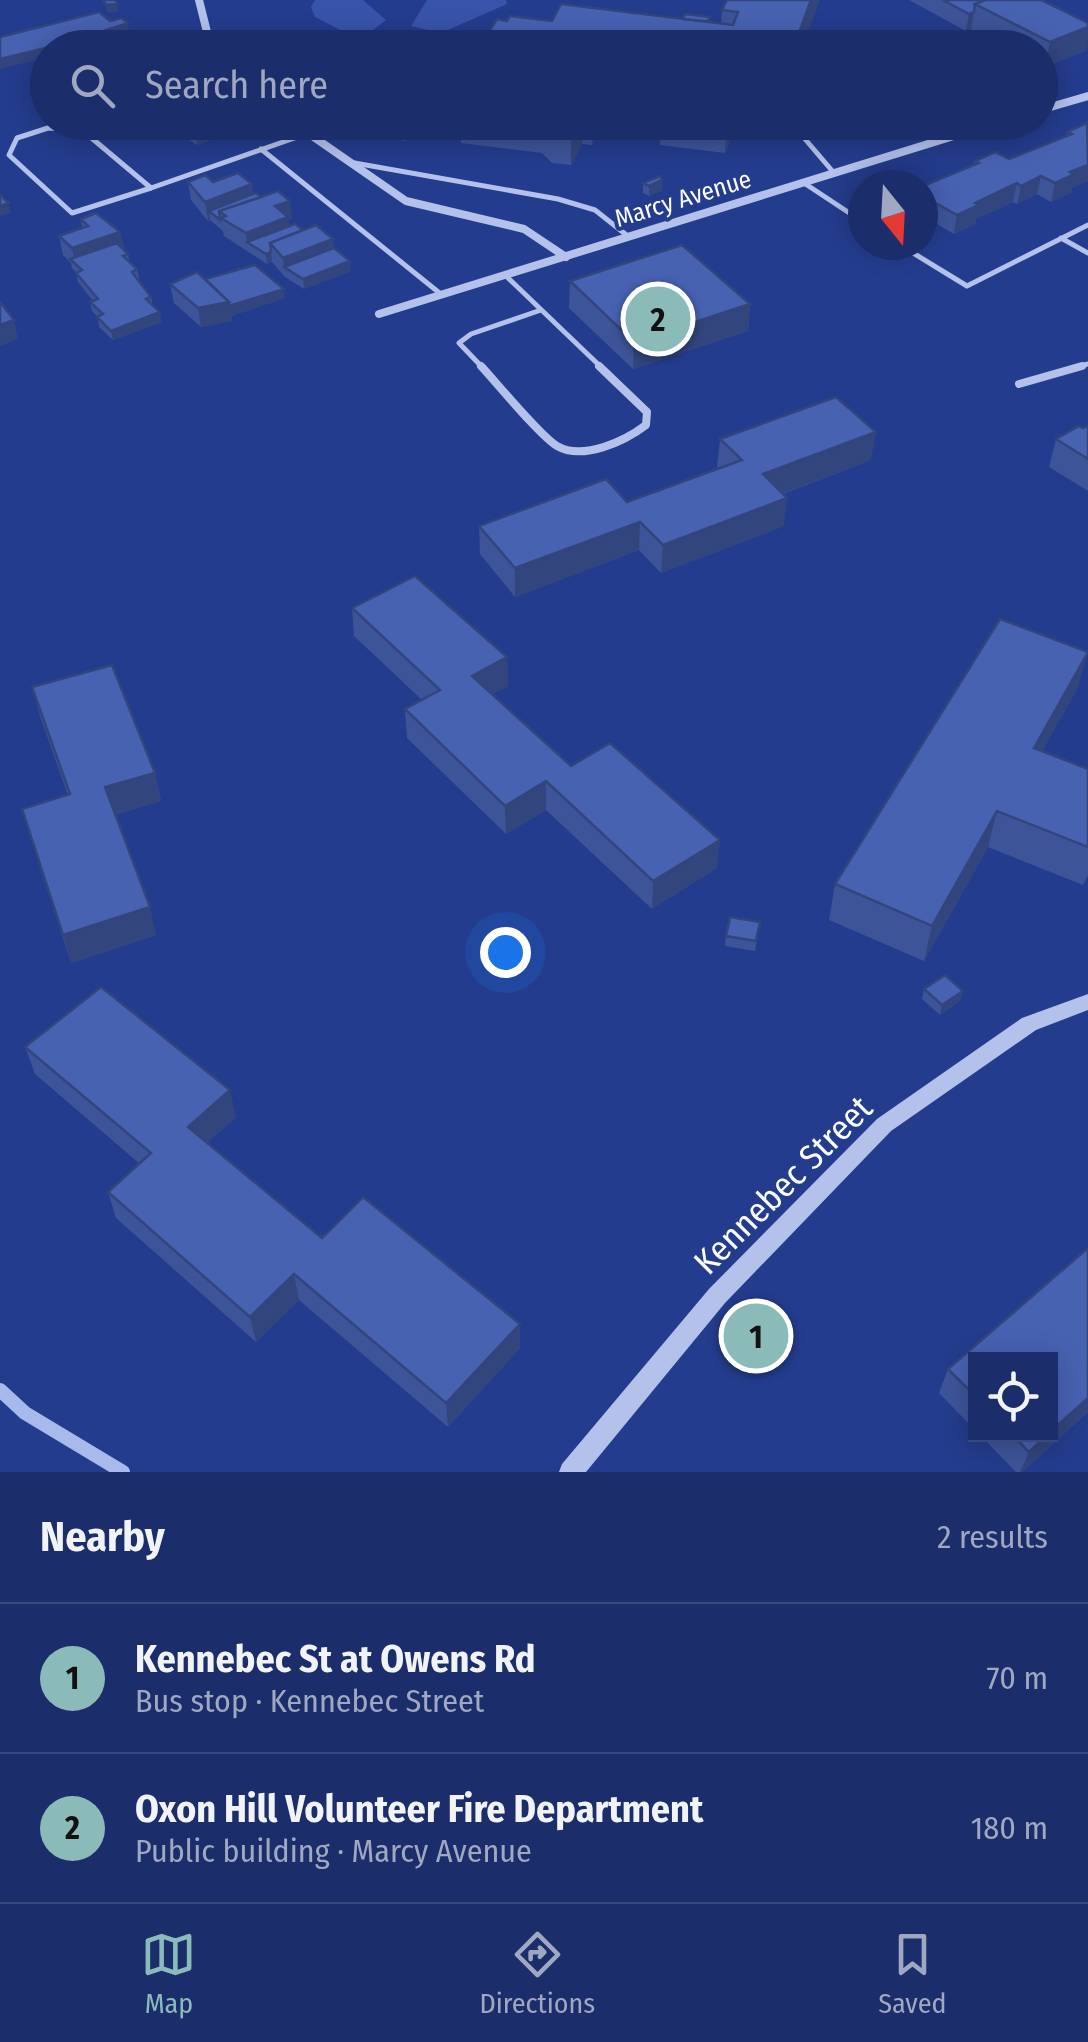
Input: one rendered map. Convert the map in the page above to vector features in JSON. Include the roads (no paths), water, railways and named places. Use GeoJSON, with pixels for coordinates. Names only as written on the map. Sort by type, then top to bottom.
{"type":"FeatureCollection","features":[{"type":"Feature","properties":{"kind":"street"},"geometry":{"type":"LineString","coordinates":[[199,0],[206,30]]}},
{"type":"Feature","properties":{"kind":"street"},"geometry":{"type":"LineString","coordinates":[[1058,105],[1088,96]]}},
{"type":"Feature","properties":{"kind":"street"},"geometry":{"type":"LineString","coordinates":[[315,140],[406,201],[524,228],[566,256]]}},
{"type":"Feature","properties":{"kind":"street","name":"Marcy Avenue"},"geometry":{"type":"LineString","coordinates":[[379,314],[943,140]]}},
{"type":"Feature","properties":{"kind":"street","name":"Kennebec Street"},"geometry":{"type":"LineString","coordinates":[[571,1472],[704,1310],[884,1125],[1029,1024],[1088,1002]]}},
{"type":"Feature","properties":{"kind":"lane"},"geometry":{"type":"LineString","coordinates":[[30,134],[17,138],[9,156],[72,213],[288,140]]}},
{"type":"Feature","properties":{"kind":"lane"},"geometry":{"type":"LineString","coordinates":[[94,140],[151,188]]}},
{"type":"Feature","properties":{"kind":"lane"},"geometry":{"type":"LineString","coordinates":[[807,140],[834,174]]}},
{"type":"Feature","properties":{"kind":"lane"},"geometry":{"type":"LineString","coordinates":[[261,149],[442,295]]}},
{"type":"Feature","properties":{"kind":"lane"},"geometry":{"type":"LineString","coordinates":[[345,161],[558,198],[594,210],[629,237]]}},
{"type":"Feature","properties":{"kind":"lane"},"geometry":{"type":"LineString","coordinates":[[804,183],[848,212]]}},
{"type":"Feature","properties":{"kind":"lane"},"geometry":{"type":"LineString","coordinates":[[925,260],[967,286],[1088,226]]}},
{"type":"Feature","properties":{"kind":"lane"},"geometry":{"type":"LineString","coordinates":[[1061,238],[1088,253]]}},
{"type":"Feature","properties":{"kind":"lane"},"geometry":{"type":"LineString","coordinates":[[505,275],[647,412],[646,425],[636,434],[576,452],[558,446],[459,342],[471,334],[541,310]]}},
{"type":"Feature","properties":{"kind":"lane"},"geometry":{"type":"LineString","coordinates":[[1019,384],[1088,364]]}},
{"type":"Feature","properties":{"kind":"waterway"},"geometry":{"type":"LineString","coordinates":[[0,1390],[25,1413],[123,1472]]}},
{"type":"Feature","properties":{"kind":"place","name":"Oxon Hill Volunteer Fire Department"},"geometry":{"type":"Point","coordinates":[658,319]}},
{"type":"Feature","properties":{"kind":"place","name":"Kennebec St at Owens Rd"},"geometry":{"type":"Point","coordinates":[756,1336]}}]}
